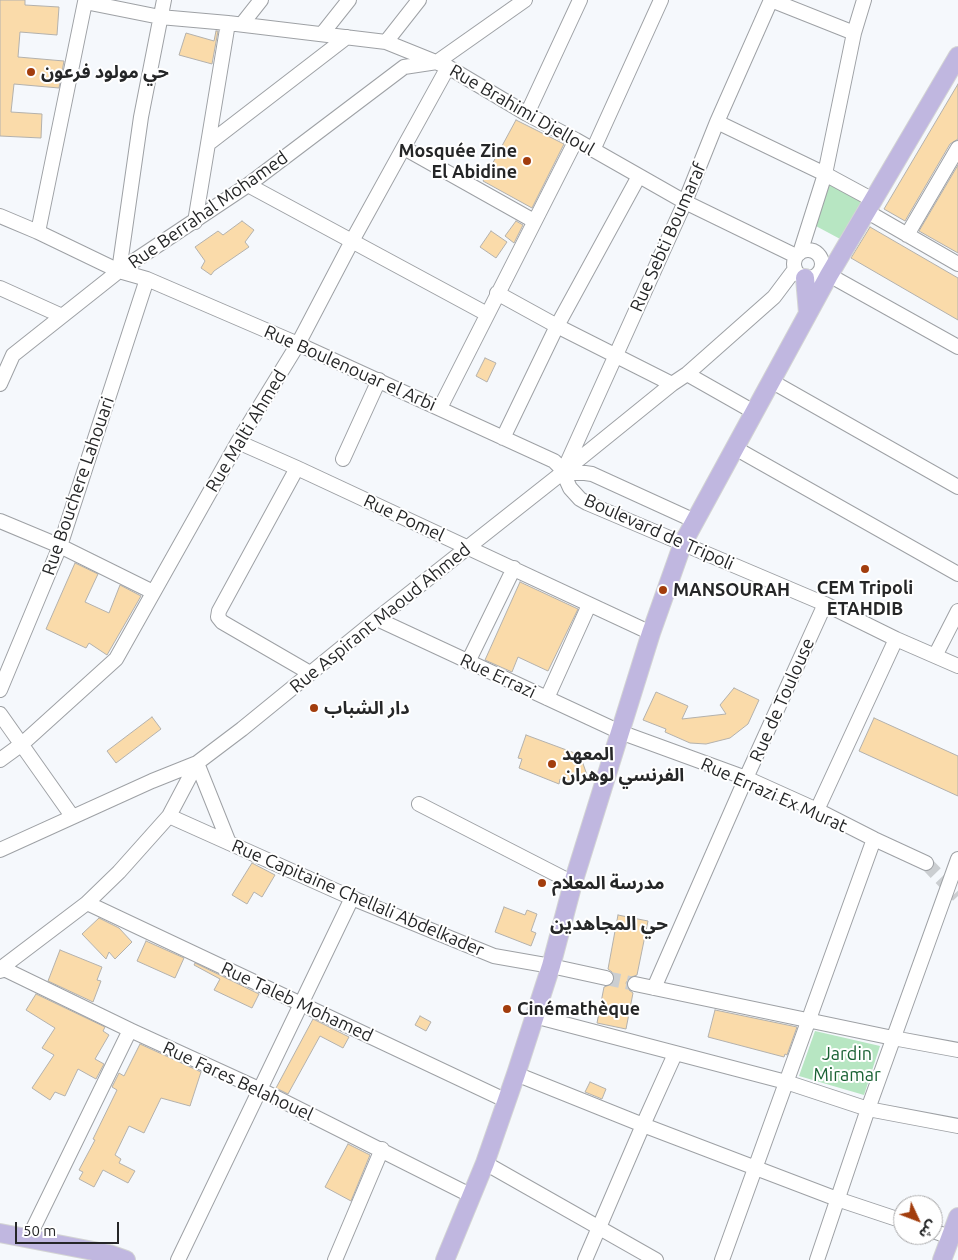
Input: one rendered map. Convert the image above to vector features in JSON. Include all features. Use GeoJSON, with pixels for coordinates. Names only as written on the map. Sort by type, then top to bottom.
{"type":"FeatureCollection","features":[{"type":"Feature","properties":{"kind":"main road"},"geometry":{"type":"LineString","coordinates":[[445,1260],[485,1163],[516,1074],[551,966],[573,883],[651,633],[683,543],[808,313],[825,268],[844,249],[958,56]]}},
{"type":"Feature","properties":{"kind":"main road"},"geometry":{"type":"LineString","coordinates":[[799,264],[808,313]]}},
{"type":"Feature","properties":{"kind":"main road"},"geometry":{"type":"LineString","coordinates":[[942,1260],[958,1217]]}},
{"type":"Feature","properties":{"kind":"main road"},"geometry":{"type":"LineString","coordinates":[[0,1233],[29,1237],[109,1254],[126,1260]]}},
{"type":"Feature","properties":{"kind":"street"},"geometry":{"type":"LineString","coordinates":[[119,271],[141,117],[164,0]]}},
{"type":"Feature","properties":{"kind":"street"},"geometry":{"type":"LineString","coordinates":[[195,222],[208,144],[235,23],[261,0]]}},
{"type":"Feature","properties":{"kind":"street"},"geometry":{"type":"LineString","coordinates":[[322,34],[349,0]]}},
{"type":"Feature","properties":{"kind":"street"},"geometry":{"type":"LineString","coordinates":[[386,42],[419,0]]}},
{"type":"Feature","properties":{"kind":"street"},"geometry":{"type":"LineString","coordinates":[[442,65],[525,0]]}},
{"type":"Feature","properties":{"kind":"street"},"geometry":{"type":"LineString","coordinates":[[527,114],[580,0]]}},
{"type":"Feature","properties":{"kind":"street"},"geometry":{"type":"LineString","coordinates":[[593,150],[661,0]]}},
{"type":"Feature","properties":{"kind":"street"},"geometry":{"type":"LineString","coordinates":[[771,0],[854,33]]}},
{"type":"Feature","properties":{"kind":"street","name":"Rue Sebti Boumaraf"},"geometry":{"type":"LineString","coordinates":[[562,473],[685,202],[717,122],[771,0]]}},
{"type":"Feature","properties":{"kind":"street"},"geometry":{"type":"LineString","coordinates":[[864,0],[854,33],[825,174],[799,264],[809,278],[818,275],[822,266],[958,347]]}},
{"type":"Feature","properties":{"kind":"street","name":"Rue Brahimi Djelloul"},"geometry":{"type":"LineString","coordinates":[[38,232],[85,2],[160,17],[235,23],[386,42],[442,65],[799,264],[809,250],[813,251],[817,254],[825,268]]}},
{"type":"Feature","properties":{"kind":"street"},"geometry":{"type":"LineString","coordinates":[[208,144],[347,38]]}},
{"type":"Feature","properties":{"kind":"street","name":"Rue Malti Ahmed"},"geometry":{"type":"LineString","coordinates":[[0,760],[22,744],[116,659],[238,442],[298,344],[404,148],[442,65]]}},
{"type":"Feature","properties":{"kind":"street","name":"Rue Berrahal Mohamed"},"geometry":{"type":"LineString","coordinates":[[0,384],[13,355],[119,271],[248,186],[404,67],[442,65]]}},
{"type":"Feature","properties":{"kind":"street"},"geometry":{"type":"LineString","coordinates":[[717,122],[825,174],[870,205],[907,235],[958,264]]}},
{"type":"Feature","properties":{"kind":"street"},"geometry":{"type":"LineString","coordinates":[[440,408],[576,140]]}},
{"type":"Feature","properties":{"kind":"street"},"geometry":{"type":"LineString","coordinates":[[404,148],[534,221]]}},
{"type":"Feature","properties":{"kind":"street"},"geometry":{"type":"LineString","coordinates":[[907,235],[958,148]]}},
{"type":"Feature","properties":{"kind":"street"},"geometry":{"type":"LineString","coordinates":[[503,438],[557,326],[639,176]]}},
{"type":"Feature","properties":{"kind":"street"},"geometry":{"type":"LineString","coordinates":[[248,186],[487,314]]}},
{"type":"Feature","properties":{"kind":"street","name":"Rue Boulenouar el Arbi"},"geometry":{"type":"LineString","coordinates":[[0,216],[119,271],[147,279],[379,380],[554,461],[562,473]]}},
{"type":"Feature","properties":{"kind":"street","name":"Rue Aspirant Maoud Ahmed"},"geometry":{"type":"LineString","coordinates":[[197,763],[687,374],[774,297],[799,264]]}},
{"type":"Feature","properties":{"kind":"street","name":"Rue Bouchere Lahouari"},"geometry":{"type":"LineString","coordinates":[[0,690],[60,546],[147,279]]}},
{"type":"Feature","properties":{"kind":"street"},"geometry":{"type":"LineString","coordinates":[[0,288],[62,316]]}},
{"type":"Feature","properties":{"kind":"street"},"geometry":{"type":"LineString","coordinates":[[497,294],[672,384]]}},
{"type":"Feature","properties":{"kind":"street"},"geometry":{"type":"LineString","coordinates":[[687,374],[754,412]]}},
{"type":"Feature","properties":{"kind":"street"},"geometry":{"type":"LineString","coordinates":[[343,458],[379,380]]}},
{"type":"Feature","properties":{"kind":"street"},"geometry":{"type":"LineString","coordinates":[[771,381],[958,487]]}},
{"type":"Feature","properties":{"kind":"street","name":"Rue Pomel"},"geometry":{"type":"LineString","coordinates":[[238,442],[651,633]]}},
{"type":"Feature","properties":{"kind":"street"},"geometry":{"type":"LineString","coordinates":[[735,448],[958,574]]}},
{"type":"Feature","properties":{"kind":"street"},"geometry":{"type":"LineString","coordinates":[[297,468],[219,611],[218,617],[222,622],[310,673]]}},
{"type":"Feature","properties":{"kind":"street"},"geometry":{"type":"LineString","coordinates":[[562,473],[592,474],[695,521]]}},
{"type":"Feature","properties":{"kind":"street","name":"Boulevard de Tripoli"},"geometry":{"type":"LineString","coordinates":[[562,473],[570,488],[580,499],[587,503],[825,604],[896,639],[958,666]]}},
{"type":"Feature","properties":{"kind":"street"},"geometry":{"type":"LineString","coordinates":[[0,521],[60,546],[154,592]]}},
{"type":"Feature","properties":{"kind":"street"},"geometry":{"type":"LineString","coordinates":[[468,662],[514,568]]}},
{"type":"Feature","properties":{"kind":"street","name":"Rue de Toulouse"},"geometry":{"type":"LineString","coordinates":[[654,988],[825,604]]}},
{"type":"Feature","properties":{"kind":"street"},"geometry":{"type":"LineString","coordinates":[[547,698],[589,605]]}},
{"type":"Feature","properties":{"kind":"street"},"geometry":{"type":"LineString","coordinates":[[934,656],[958,611]]}},
{"type":"Feature","properties":{"kind":"street","name":"Rue Errazi"},"geometry":{"type":"LineString","coordinates":[[377,619],[620,732]]}},
{"type":"Feature","properties":{"kind":"street"},"geometry":{"type":"LineString","coordinates":[[817,810],[896,639]]}},
{"type":"Feature","properties":{"kind":"street"},"geometry":{"type":"LineString","coordinates":[[0,714],[72,816]]}},
{"type":"Feature","properties":{"kind":"street","name":"Rue Errazi Ex Murat"},"geometry":{"type":"LineString","coordinates":[[620,732],[746,778],[926,863]]}},
{"type":"Feature","properties":{"kind":"street"},"geometry":{"type":"LineString","coordinates":[[1,969],[87,903],[118,872],[168,816],[197,763]]}},
{"type":"Feature","properties":{"kind":"street"},"geometry":{"type":"LineString","coordinates":[[0,850],[72,816],[197,763]]}},
{"type":"Feature","properties":{"kind":"street"},"geometry":{"type":"LineString","coordinates":[[197,763],[229,843]]}},
{"type":"Feature","properties":{"kind":"street"},"geometry":{"type":"LineString","coordinates":[[418,804],[573,883]]}},
{"type":"Feature","properties":{"kind":"street","name":"Rue Capitaine Chellali Abdelkader"},"geometry":{"type":"LineString","coordinates":[[168,816],[352,898],[494,956],[606,978]]}},
{"type":"Feature","properties":{"kind":"street"},"geometry":{"type":"LineString","coordinates":[[722,1260],[874,839]]}},
{"type":"Feature","properties":{"kind":"street"},"geometry":{"type":"LineString","coordinates":[[816,1260],[893,1038],[953,888],[958,858]]}},
{"type":"Feature","properties":{"kind":"street"},"geometry":{"type":"LineString","coordinates":[[178,1260],[352,898]]}},
{"type":"Feature","properties":{"kind":"street","name":"Rue Taleb Mohamed"},"geometry":{"type":"LineString","coordinates":[[87,903],[507,1101]]}},
{"type":"Feature","properties":{"kind":"street","name":"Rue Fares Belahouel"},"geometry":{"type":"LineString","coordinates":[[1,969],[259,1089],[472,1196]]}},
{"type":"Feature","properties":{"kind":"street"},"geometry":{"type":"LineString","coordinates":[[635,984],[958,1050]]}},
{"type":"Feature","properties":{"kind":"street"},"geometry":{"type":"LineString","coordinates":[[534,1016],[786,1082],[868,1109],[958,1126]]}},
{"type":"Feature","properties":{"kind":"street"},"geometry":{"type":"LineString","coordinates":[[29,1237],[130,1030]]}},
{"type":"Feature","properties":{"kind":"street"},"geometry":{"type":"LineString","coordinates":[[585,1260],[675,1054]]}},
{"type":"Feature","properties":{"kind":"street"},"geometry":{"type":"LineString","coordinates":[[516,1074],[755,1168],[893,1218]]}},
{"type":"Feature","properties":{"kind":"street"},"geometry":{"type":"LineString","coordinates":[[336,1260],[382,1150]]}},
{"type":"Feature","properties":{"kind":"street"},"geometry":{"type":"LineString","coordinates":[[485,1163],[656,1260]]}},
{"type":"Feature","properties":{"kind":"street"},"geometry":{"type":"LineString","coordinates":[[943,1235],[950,1237]]}},
{"type":"Feature","properties":{"kind":"green space"},"geometry":{"type":"Polygon","coordinates":[[[829,183],[865,200],[842,240],[814,225],[829,183]]]}},
{"type":"Feature","properties":{"kind":"green space","name":"Jardin Miramar"},"geometry":{"type":"Polygon","coordinates":[[[815,1031],[880,1046],[864,1095],[799,1076],[815,1031]]]}},
{"type":"Feature","properties":{"kind":"building","name":"حي مولود فرعون"},"geometry":{"type":"Polygon","coordinates":[[[0,0],[25,0],[25,5],[59,7],[57,35],[20,32],[18,57],[64,61],[59,88],[14,84],[11,112],[42,114],[41,138],[0,136],[0,0]]]}},
{"type":"Feature","properties":{"kind":"building"},"geometry":{"type":"Polygon","coordinates":[[[216,31],[218,31],[212,64],[179,55],[186,33],[214,41],[216,31]]]}},
{"type":"Feature","properties":{"kind":"building"},"geometry":{"type":"Polygon","coordinates":[[[958,84],[958,139],[950,144],[905,221],[884,209],[958,84]]]}},
{"type":"Feature","properties":{"kind":"building","name":"Mosquée Zine El Abidine"},"geometry":{"type":"Polygon","coordinates":[[[516,120],[564,144],[532,208],[483,181],[516,120]]]}},
{"type":"Feature","properties":{"kind":"building"},"geometry":{"type":"Polygon","coordinates":[[[958,165],[958,253],[919,231],[958,165]]]}},
{"type":"Feature","properties":{"kind":"building"},"geometry":{"type":"Polygon","coordinates":[[[242,221],[254,230],[245,242],[249,247],[211,275],[201,268],[205,261],[195,247],[218,231],[223,235],[242,221]]]}},
{"type":"Feature","properties":{"kind":"building"},"geometry":{"type":"Polygon","coordinates":[[[516,221],[523,225],[514,243],[505,236],[516,221]]]}},
{"type":"Feature","properties":{"kind":"building"},"geometry":{"type":"Polygon","coordinates":[[[870,227],[958,278],[958,320],[851,258],[870,227]]]}},
{"type":"Feature","properties":{"kind":"building"},"geometry":{"type":"Polygon","coordinates":[[[491,231],[507,242],[496,258],[480,247],[491,231]]]}},
{"type":"Feature","properties":{"kind":"building"},"geometry":{"type":"Polygon","coordinates":[[[485,358],[496,363],[487,382],[476,376],[485,358]]]}},
{"type":"Feature","properties":{"kind":"building"},"geometry":{"type":"Polygon","coordinates":[[[75,563],[98,574],[85,602],[109,613],[120,585],[141,596],[107,655],[89,643],[86,648],[46,629],[75,563]]]}},
{"type":"Feature","properties":{"kind":"building"},"geometry":{"type":"Polygon","coordinates":[[[520,582],[578,609],[548,671],[518,657],[512,672],[485,660],[520,582]]]}},
{"type":"Feature","properties":{"kind":"building"},"geometry":{"type":"Polygon","coordinates":[[[734,688],[759,700],[748,724],[730,738],[706,744],[690,743],[665,732],[666,729],[643,720],[656,692],[688,706],[682,719],[726,714],[720,705],[734,688]]]}},
{"type":"Feature","properties":{"kind":"building"},"geometry":{"type":"Polygon","coordinates":[[[152,717],[161,729],[116,763],[107,751],[152,717]]]}},
{"type":"Feature","properties":{"kind":"building"},"geometry":{"type":"Polygon","coordinates":[[[874,718],[958,756],[958,796],[859,751],[874,718]]]}},
{"type":"Feature","properties":{"kind":"building","name":"المعهد الفرنسي لوهران"},"geometry":{"type":"Polygon","coordinates":[[[526,735],[580,755],[587,775],[568,782],[560,779],[559,784],[519,768],[522,759],[518,758],[526,735]]]}},
{"type":"Feature","properties":{"kind":"building"},"geometry":{"type":"Polygon","coordinates":[[[252,863],[275,875],[262,897],[254,892],[247,904],[232,895],[252,863]]]}},
{"type":"Feature","properties":{"kind":"building"},"geometry":{"type":"Polygon","coordinates":[[[504,907],[525,915],[527,910],[537,914],[531,931],[536,933],[531,946],[495,932],[504,907]]]}},
{"type":"Feature","properties":{"kind":"building"},"geometry":{"type":"Polygon","coordinates":[[[618,915],[648,921],[637,975],[629,978],[626,983],[629,990],[633,993],[626,1029],[597,1023],[604,987],[612,984],[615,979],[612,972],[608,969],[618,915]]]}},
{"type":"Feature","properties":{"kind":"building"},"geometry":{"type":"Polygon","coordinates":[[[99,918],[119,928],[132,942],[115,959],[109,952],[106,959],[82,934],[99,918]]]}},
{"type":"Feature","properties":{"kind":"building"},"geometry":{"type":"Polygon","coordinates":[[[146,941],[184,958],[175,978],[137,961],[146,941]]]}},
{"type":"Feature","properties":{"kind":"building"},"geometry":{"type":"Polygon","coordinates":[[[60,950],[102,967],[97,980],[101,981],[93,1002],[48,981],[60,950]]]}},
{"type":"Feature","properties":{"kind":"building"},"geometry":{"type":"Polygon","coordinates":[[[195,963],[259,994],[252,1008],[214,990],[220,979],[194,965],[195,963]]]}},
{"type":"Feature","properties":{"kind":"building"},"geometry":{"type":"Polygon","coordinates":[[[36,994],[105,1027],[103,1031],[109,1035],[95,1059],[104,1064],[96,1079],[78,1069],[65,1096],[55,1092],[50,1100],[32,1088],[54,1055],[42,1048],[55,1028],[26,1010],[36,994]]]}},
{"type":"Feature","properties":{"kind":"building"},"geometry":{"type":"Polygon","coordinates":[[[715,1010],[797,1027],[787,1055],[785,1054],[784,1057],[708,1037],[715,1010]]]}},
{"type":"Feature","properties":{"kind":"building"},"geometry":{"type":"Polygon","coordinates":[[[420,1016],[431,1022],[426,1031],[415,1025],[420,1016]]]}},
{"type":"Feature","properties":{"kind":"building"},"geometry":{"type":"Polygon","coordinates":[[[313,1019],[349,1037],[343,1048],[320,1036],[288,1094],[276,1088],[313,1019]]]}},
{"type":"Feature","properties":{"kind":"building"},"geometry":{"type":"Polygon","coordinates":[[[140,1044],[201,1072],[190,1106],[161,1098],[144,1133],[129,1126],[115,1155],[121,1159],[119,1163],[135,1171],[128,1183],[103,1170],[94,1187],[79,1179],[83,1172],[79,1170],[95,1140],[93,1139],[117,1090],[112,1087],[119,1073],[124,1076],[140,1044]]]}},
{"type":"Feature","properties":{"kind":"building"},"geometry":{"type":"Polygon","coordinates":[[[590,1082],[606,1089],[602,1099],[585,1092],[590,1082]]]}},
{"type":"Feature","properties":{"kind":"building"},"geometry":{"type":"Polygon","coordinates":[[[348,1144],[370,1155],[351,1201],[325,1187],[348,1144]]]}},
{"type":"Feature","properties":{"kind":"tunnel"},"geometry":{"type":"LineString","coordinates":[[926,863],[958,896]]}},
{"type":"Feature","properties":{"kind":"tunnel"},"geometry":{"type":"LineString","coordinates":[[606,978],[635,984]]}},
{"type":"Feature","properties":{"kind":"place","name":"حي مولود فرعون"},"geometry":{"type":"Point","coordinates":[31,72]}},
{"type":"Feature","properties":{"kind":"place","name":"Mosquée Zine El Abidine"},"geometry":{"type":"Point","coordinates":[527,161]}},
{"type":"Feature","properties":{"kind":"place","name":"CEM Tripoli ETAHDIB"},"geometry":{"type":"Point","coordinates":[865,569]}},
{"type":"Feature","properties":{"kind":"place","name":"MANSOURAH"},"geometry":{"type":"Point","coordinates":[663,590]}},
{"type":"Feature","properties":{"kind":"place","name":"دار الشباب"},"geometry":{"type":"Point","coordinates":[314,708]}},
{"type":"Feature","properties":{"kind":"place","name":"المعهد الفرنسي لوهران"},"geometry":{"type":"Point","coordinates":[552,764]}},
{"type":"Feature","properties":{"kind":"place","name":"مدرسة المعلام"},"geometry":{"type":"Point","coordinates":[542,883]}},
{"type":"Feature","properties":{"kind":"place","name":"Cinémathèque"},"geometry":{"type":"Point","coordinates":[507,1009]}},
{"type":"Feature","properties":{"kind":"district","name":"حي المجاهدين"},"geometry":{"type":"Point","coordinates":[609,924]}}]}
